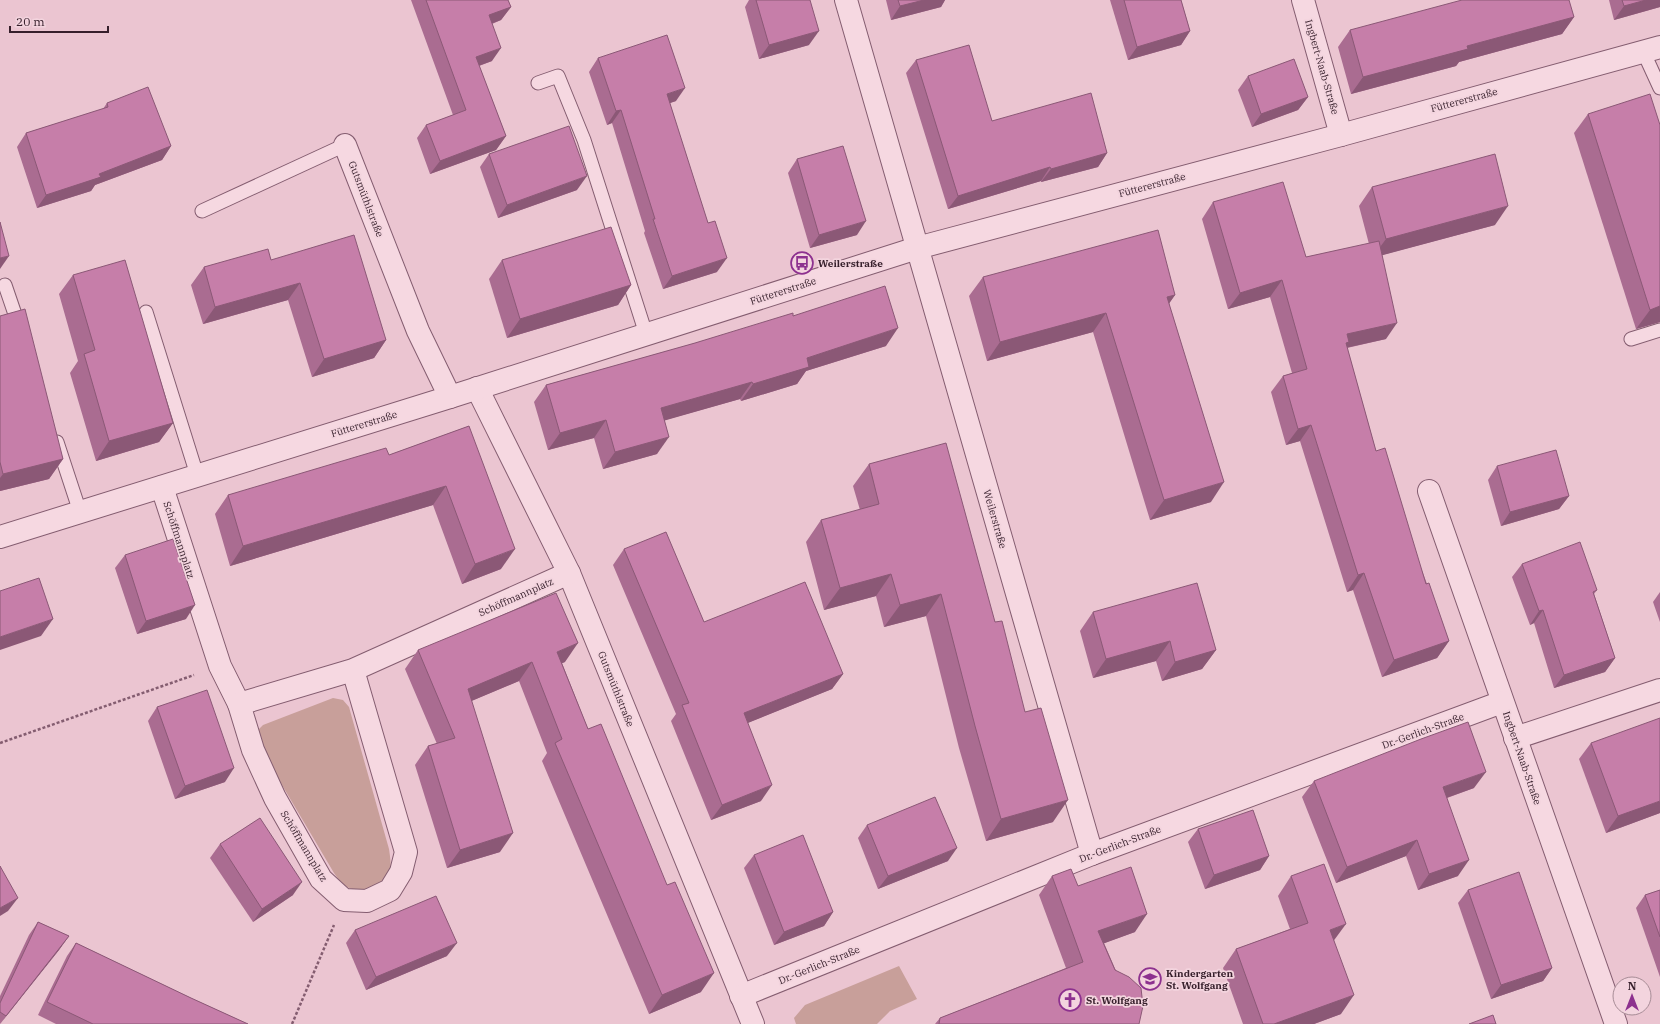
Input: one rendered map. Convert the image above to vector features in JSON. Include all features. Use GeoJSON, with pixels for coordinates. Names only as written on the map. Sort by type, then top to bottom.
{"type":"FeatureCollection","features":[{"type":"Feature","properties":{"kind":"street","name":"Weilerstraße"},"geometry":{"type":"LineString","coordinates":[[846,0],[1092,854]]}},
{"type":"Feature","properties":{"kind":"street","name":"Ingbert-Naab-Straße"},"geometry":{"type":"LineString","coordinates":[[1303,0],[1341,135]]}},
{"type":"Feature","properties":{"kind":"street","name":"Füttererstraße"},"geometry":{"type":"LineString","coordinates":[[0,537],[450,397],[917,248],[1341,135],[1652,49]]}},
{"type":"Feature","properties":{"kind":"street","name":"Gutsmüthlstraße"},"geometry":{"type":"LineString","coordinates":[[345,145],[418,331],[450,397]]}},
{"type":"Feature","properties":{"kind":"street","name":"Gutsmüthlstraße"},"geometry":{"type":"LineString","coordinates":[[478,388],[569,573],[753,1024]]}},
{"type":"Feature","properties":{"kind":"street","name":"Schöffmannplatz"},"geometry":{"type":"LineString","coordinates":[[162,487],[220,666],[239,704],[253,750],[275,798],[321,879],[344,900]]}},
{"type":"Feature","properties":{"kind":"street","name":"Ingbert-Naab-Straße"},"geometry":{"type":"LineString","coordinates":[[1430,491],[1502,702],[1616,1024]]}},
{"type":"Feature","properties":{"kind":"street","name":"Schöffmannplatz"},"geometry":{"type":"LineString","coordinates":[[239,704],[353,670],[569,573]]}},
{"type":"Feature","properties":{"kind":"street"},"geometry":{"type":"LineString","coordinates":[[344,900],[367,901],[390,890],[401,872],[406,852],[353,670]]}},
{"type":"Feature","properties":{"kind":"street"},"geometry":{"type":"LineString","coordinates":[[1515,738],[1660,690]]}},
{"type":"Feature","properties":{"kind":"street","name":"Dr.-Gerlich-Straße"},"geometry":{"type":"LineString","coordinates":[[741,996],[1092,854],[1502,702]]}},
{"type":"Feature","properties":{"kind":"lane"},"geometry":{"type":"LineString","coordinates":[[1652,49],[1660,88]]}},
{"type":"Feature","properties":{"kind":"lane"},"geometry":{"type":"LineString","coordinates":[[538,83],[558,76],[584,140],[646,334]]}},
{"type":"Feature","properties":{"kind":"lane","name":"Gutsmüthlstraße"},"geometry":{"type":"LineString","coordinates":[[202,211],[345,145]]}},
{"type":"Feature","properties":{"kind":"lane"},"geometry":{"type":"LineString","coordinates":[[5,285],[23,338]]}},
{"type":"Feature","properties":{"kind":"lane"},"geometry":{"type":"LineString","coordinates":[[146,312],[197,475]]}},
{"type":"Feature","properties":{"kind":"lane"},"geometry":{"type":"LineString","coordinates":[[1631,339],[1660,330]]}},
{"type":"Feature","properties":{"kind":"lane"},"geometry":{"type":"LineString","coordinates":[[53,429],[80,512]]}},
{"type":"Feature","properties":{"kind":"path"},"geometry":{"type":"LineString","coordinates":[[0,743],[220,666]]}},
{"type":"Feature","properties":{"kind":"path"},"geometry":{"type":"LineString","coordinates":[[292,1024],[344,900]]}},
{"type":"Feature","properties":{"kind":"shaded area"},"geometry":{"type":"Polygon","coordinates":[[[333,698],[343,700],[349,707],[389,849],[391,865],[389,874],[375,887],[368,889],[355,890],[349,888],[344,885],[334,873],[256,741],[257,731],[263,725],[333,698]]]}},
{"type":"Feature","properties":{"kind":"shaded area"},"geometry":{"type":"Polygon","coordinates":[[[899,966],[917,999],[890,1011],[877,1024],[796,1024],[794,1018],[805,1005],[899,966]]]}},
{"type":"Feature","properties":{"kind":"building"},"geometry":{"type":"Polygon","coordinates":[[[426,0],[508,0],[511,7],[489,15],[501,48],[476,57],[506,136],[440,161],[426,125],[466,110],[426,0]]]}},
{"type":"Feature","properties":{"kind":"building"},"geometry":{"type":"Polygon","coordinates":[[[756,0],[810,0],[819,31],[769,45],[756,0]]]}},
{"type":"Feature","properties":{"kind":"building"},"geometry":{"type":"Polygon","coordinates":[[[898,0],[924,0],[900,6],[898,0]]]}},
{"type":"Feature","properties":{"kind":"building"},"geometry":{"type":"Polygon","coordinates":[[[1124,0],[1181,0],[1190,31],[1137,47],[1124,0]]]}},
{"type":"Feature","properties":{"kind":"building"},"geometry":{"type":"Polygon","coordinates":[[[1462,0],[1569,0],[1574,17],[1467,46],[1468,49],[1363,77],[1350,30],[1462,0]]]}},
{"type":"Feature","properties":{"kind":"building"},"geometry":{"type":"Polygon","coordinates":[[[1622,0],[1646,0],[1624,6],[1622,0]]]}},
{"type":"Feature","properties":{"kind":"building"},"geometry":{"type":"Polygon","coordinates":[[[667,35],[685,88],[667,94],[708,223],[715,221],[727,258],[672,276],[653,219],[655,219],[621,110],[616,111],[598,58],[667,35]]]}},
{"type":"Feature","properties":{"kind":"building"},"geometry":{"type":"Polygon","coordinates":[[[969,45],[992,121],[1091,93],[1107,153],[1051,169],[1050,167],[958,196],[916,60],[969,45]]]}},
{"type":"Feature","properties":{"kind":"building"},"geometry":{"type":"Polygon","coordinates":[[[1294,59],[1308,97],[1261,114],[1248,76],[1294,59]]]}},
{"type":"Feature","properties":{"kind":"building"},"geometry":{"type":"Polygon","coordinates":[[[148,87],[171,146],[99,174],[101,177],[46,195],[26,133],[108,107],[107,103],[148,87]]]}},
{"type":"Feature","properties":{"kind":"building"},"geometry":{"type":"Polygon","coordinates":[[[1650,94],[1660,125],[1660,306],[1650,310],[1588,114],[1650,94]]]}},
{"type":"Feature","properties":{"kind":"building"},"geometry":{"type":"Polygon","coordinates":[[[569,126],[587,176],[507,205],[489,154],[569,126]]]}},
{"type":"Feature","properties":{"kind":"building"},"geometry":{"type":"Polygon","coordinates":[[[843,146],[866,221],[819,235],[797,159],[843,146]]]}},
{"type":"Feature","properties":{"kind":"building"},"geometry":{"type":"Polygon","coordinates":[[[1495,154],[1508,206],[1386,239],[1372,187],[1495,154]]]}},
{"type":"Feature","properties":{"kind":"building"},"geometry":{"type":"Polygon","coordinates":[[[1283,182],[1306,257],[1379,241],[1397,323],[1347,334],[1349,342],[1346,343],[1376,451],[1385,448],[1426,584],[1429,583],[1449,641],[1394,660],[1364,573],[1358,575],[1311,425],[1298,429],[1283,376],[1307,369],[1282,280],[1240,293],[1213,202],[1283,182]]]}},
{"type":"Feature","properties":{"kind":"building"},"geometry":{"type":"Polygon","coordinates":[[[0,222],[9,256],[0,258],[0,222]]]}},
{"type":"Feature","properties":{"kind":"building"},"geometry":{"type":"Polygon","coordinates":[[[611,227],[631,285],[520,319],[502,260],[611,227]]]}},
{"type":"Feature","properties":{"kind":"building"},"geometry":{"type":"Polygon","coordinates":[[[1158,230],[1175,295],[1167,297],[1224,482],[1164,500],[1106,313],[1000,342],[983,277],[1158,230]]]}},
{"type":"Feature","properties":{"kind":"building"},"geometry":{"type":"Polygon","coordinates":[[[354,235],[386,340],[324,359],[300,283],[215,307],[204,267],[268,249],[271,260],[354,235]]]}},
{"type":"Feature","properties":{"kind":"building"},"geometry":{"type":"Polygon","coordinates":[[[125,260],[173,423],[109,441],[84,354],[95,350],[73,275],[125,260]]]}},
{"type":"Feature","properties":{"kind":"building"},"geometry":{"type":"Polygon","coordinates":[[[885,286],[898,328],[807,358],[809,367],[753,384],[752,382],[661,408],[669,437],[615,452],[606,420],[560,433],[546,385],[695,343],[793,313],[793,316],[885,286]]]}},
{"type":"Feature","properties":{"kind":"building"},"geometry":{"type":"Polygon","coordinates":[[[25,309],[63,459],[3,474],[0,462],[0,316],[25,309]]]}},
{"type":"Feature","properties":{"kind":"building"},"geometry":{"type":"Polygon","coordinates":[[[469,426],[515,549],[475,564],[446,486],[243,546],[228,495],[386,448],[389,455],[469,426]]]}},
{"type":"Feature","properties":{"kind":"building"},"geometry":{"type":"Polygon","coordinates":[[[946,443],[995,622],[1002,621],[1025,712],[1041,708],[1068,800],[1001,819],[941,594],[900,605],[891,574],[840,588],[821,520],[879,504],[869,464],[946,443]]]}},
{"type":"Feature","properties":{"kind":"building"},"geometry":{"type":"Polygon","coordinates":[[[1556,450],[1569,496],[1510,512],[1497,466],[1556,450]]]}},
{"type":"Feature","properties":{"kind":"building"},"geometry":{"type":"Polygon","coordinates":[[[666,532],[704,622],[805,582],[843,674],[744,713],[772,785],[722,805],[682,705],[689,703],[624,549],[666,532]]]}},
{"type":"Feature","properties":{"kind":"building"},"geometry":{"type":"Polygon","coordinates":[[[173,539],[195,605],[146,621],[125,555],[173,539]]]}},
{"type":"Feature","properties":{"kind":"building"},"geometry":{"type":"Polygon","coordinates":[[[1580,542],[1597,590],[1593,592],[1615,658],[1564,675],[1543,610],[1539,611],[1522,564],[1580,542]]]}},
{"type":"Feature","properties":{"kind":"building"},"geometry":{"type":"Polygon","coordinates":[[[39,578],[53,619],[0,637],[0,591],[39,578]]]}},
{"type":"Feature","properties":{"kind":"building"},"geometry":{"type":"Polygon","coordinates":[[[1197,583],[1216,650],[1175,662],[1170,641],[1106,659],[1093,612],[1197,583]]]}},
{"type":"Feature","properties":{"kind":"building"},"geometry":{"type":"Polygon","coordinates":[[[556,593],[578,643],[557,652],[588,729],[601,724],[667,885],[675,882],[714,973],[662,995],[555,743],[562,739],[532,662],[468,689],[513,833],[460,850],[428,746],[455,738],[418,650],[556,593]]]}},
{"type":"Feature","properties":{"kind":"building"},"geometry":{"type":"Polygon","coordinates":[[[207,690],[234,768],[185,786],[157,707],[207,690]]]}},
{"type":"Feature","properties":{"kind":"building"},"geometry":{"type":"Polygon","coordinates":[[[1660,718],[1660,801],[1618,816],[1591,743],[1660,718]]]}},
{"type":"Feature","properties":{"kind":"building"},"geometry":{"type":"Polygon","coordinates":[[[1468,722],[1486,772],[1443,787],[1469,860],[1429,874],[1417,840],[1347,867],[1314,781],[1468,722]]]}},
{"type":"Feature","properties":{"kind":"building"},"geometry":{"type":"Polygon","coordinates":[[[935,797],[957,848],[888,876],[867,825],[935,797]]]}},
{"type":"Feature","properties":{"kind":"building"},"geometry":{"type":"Polygon","coordinates":[[[1253,810],[1269,856],[1214,875],[1198,829],[1253,810]]]}},
{"type":"Feature","properties":{"kind":"building"},"geometry":{"type":"Polygon","coordinates":[[[260,818],[302,882],[262,909],[220,844],[260,818]]]}},
{"type":"Feature","properties":{"kind":"building"},"geometry":{"type":"Polygon","coordinates":[[[803,835],[833,912],[784,932],[754,855],[803,835]]]}},
{"type":"Feature","properties":{"kind":"building"},"geometry":{"type":"Polygon","coordinates":[[[1324,864],[1346,924],[1330,930],[1354,995],[1274,1024],[1263,1024],[1236,949],[1308,923],[1291,876],[1324,864]]]}},
{"type":"Feature","properties":{"kind":"building"},"geometry":{"type":"Polygon","coordinates":[[[0,866],[18,898],[0,908],[0,866]]]}},
{"type":"Feature","properties":{"kind":"building"},"geometry":{"type":"Polygon","coordinates":[[[1131,867],[1147,914],[1098,931],[1115,970],[1129,977],[1141,988],[1143,1006],[1139,1024],[939,1024],[940,1018],[1083,962],[1052,876],[1071,869],[1078,886],[1131,867]]]}},
{"type":"Feature","properties":{"kind":"building"},"geometry":{"type":"Polygon","coordinates":[[[1519,872],[1552,968],[1501,985],[1468,890],[1519,872]]]}},
{"type":"Feature","properties":{"kind":"building"},"geometry":{"type":"Polygon","coordinates":[[[1660,890],[1660,937],[1645,895],[1660,890]]]}},
{"type":"Feature","properties":{"kind":"building"},"geometry":{"type":"Polygon","coordinates":[[[436,896],[457,943],[376,977],[355,930],[436,896]]]}},
{"type":"Feature","properties":{"kind":"building"},"geometry":{"type":"Polygon","coordinates":[[[38,922],[69,936],[6,1016],[0,1012],[0,1003],[38,922]]]}},
{"type":"Feature","properties":{"kind":"building"},"geometry":{"type":"Polygon","coordinates":[[[76,943],[248,1024],[93,1024],[47,1002],[76,943]]]}},
{"type":"Feature","properties":{"kind":"building"},"geometry":{"type":"Polygon","coordinates":[[[1493,1015],[1496,1024],[1469,1024],[1493,1015]]]}},
{"type":"Feature","properties":{"kind":"place","name":"Weilerstraße"},"geometry":{"type":"Point","coordinates":[802,263]}},
{"type":"Feature","properties":{"kind":"place","name":"Kindergarten St. Wolfgang"},"geometry":{"type":"Point","coordinates":[1150,979]}},
{"type":"Feature","properties":{"kind":"place","name":"St. Wolfgang"},"geometry":{"type":"Point","coordinates":[1070,1000]}}]}
